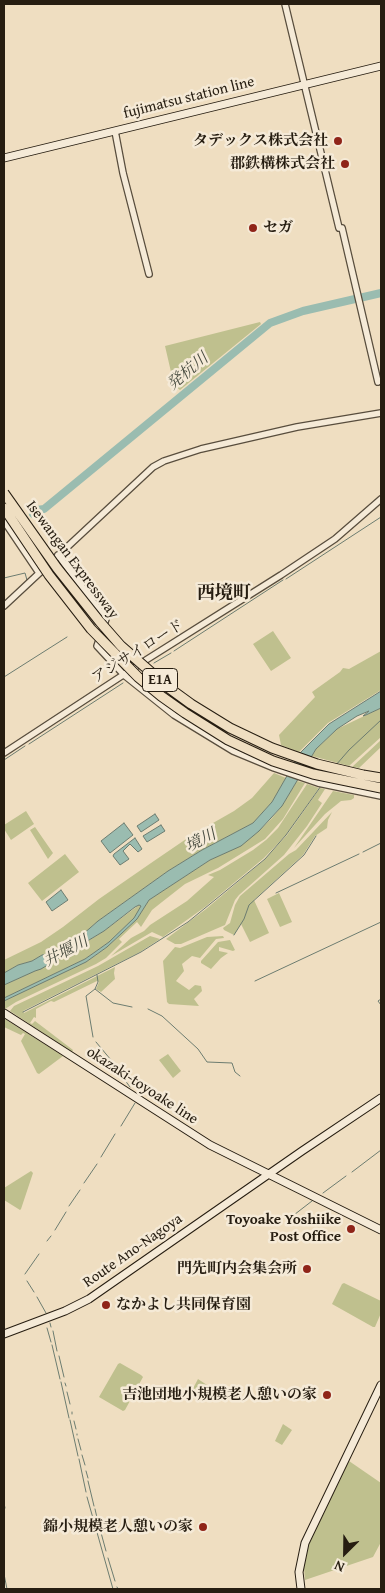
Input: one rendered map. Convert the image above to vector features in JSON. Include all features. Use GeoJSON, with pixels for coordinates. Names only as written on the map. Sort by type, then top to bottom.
{"type":"FeatureCollection","features":[{"type":"Feature","properties":{"kind":"highway","name":"Isewangan Expressway"},"geometry":{"type":"LineString","coordinates":[[4,492],[57,568],[100,622],[128,652],[169,688],[217,721],[272,748],[317,764],[381,778]]}},
{"type":"Feature","properties":{"kind":"highway","name":"Isewangan Expressway"},"geometry":{"type":"LineString","coordinates":[[4,508],[91,630],[138,677],[161,696],[228,740],[273,761],[313,774],[381,788]]}},
{"type":"Feature","properties":{"kind":"main road","name":"fujimatsu station line"},"geometry":{"type":"LineString","coordinates":[[4,158],[381,66]]}},
{"type":"Feature","properties":{"kind":"main road","name":"okazaki-toyoake line"},"geometry":{"type":"LineString","coordinates":[[4,1013],[198,1138],[270,1175]]}},
{"type":"Feature","properties":{"kind":"main road","name":"Route Ano-Nagoya"},"geometry":{"type":"LineString","coordinates":[[4,1334],[65,1311],[89,1299],[381,1098]]}},
{"type":"Feature","properties":{"kind":"main road"},"geometry":{"type":"LineString","coordinates":[[270,1175],[381,1230]]}},
{"type":"Feature","properties":{"kind":"main road"},"geometry":{"type":"LineString","coordinates":[[301,1589],[299,1572],[305,1543],[381,1385]]}},
{"type":"Feature","properties":{"kind":"street"},"geometry":{"type":"LineString","coordinates":[[285,4],[360,301],[378,382]]}},
{"type":"Feature","properties":{"kind":"street"},"geometry":{"type":"LineString","coordinates":[[115,131],[123,172],[149,274]]}},
{"type":"Feature","properties":{"kind":"street"},"geometry":{"type":"LineString","coordinates":[[4,606],[153,466],[201,449],[297,427],[381,412]]}},
{"type":"Feature","properties":{"kind":"street","name":"アジサイロード"},"geometry":{"type":"LineString","coordinates":[[4,753],[335,539],[381,500]]}},
{"type":"Feature","properties":{"kind":"street"},"geometry":{"type":"LineString","coordinates":[[4,521],[39,573]]}},
{"type":"Feature","properties":{"kind":"street"},"geometry":{"type":"LineString","coordinates":[[58,555],[106,619],[97,646],[124,675],[156,702],[196,730],[233,751],[274,768],[334,787],[381,796]]}},
{"type":"Feature","properties":{"kind":"green space"},"geometry":{"type":"Polygon","coordinates":[[[260,322],[261,324],[180,390],[174,385],[165,346],[260,322]]]}},
{"type":"Feature","properties":{"kind":"green space"},"geometry":{"type":"Polygon","coordinates":[[[273,631],[291,658],[271,671],[253,644],[273,631]]]}},
{"type":"Feature","properties":{"kind":"green space"},"geometry":{"type":"Polygon","coordinates":[[[381,651],[381,690],[328,723],[299,752],[281,745],[279,735],[315,697],[312,692],[343,668],[349,669],[381,651]]]}},
{"type":"Feature","properties":{"kind":"green space"},"geometry":{"type":"Polygon","coordinates":[[[381,708],[381,737],[349,766],[312,756],[316,749],[337,729],[381,708]]]}},
{"type":"Feature","properties":{"kind":"green space"},"geometry":{"type":"Polygon","coordinates":[[[381,740],[381,747],[359,768],[352,767],[381,740]]]}},
{"type":"Feature","properties":{"kind":"green space"},"geometry":{"type":"Polygon","coordinates":[[[274,773],[286,778],[272,802],[253,823],[202,850],[168,871],[98,921],[82,935],[61,946],[56,952],[42,955],[4,973],[4,960],[41,942],[99,899],[192,835],[234,811],[252,798],[274,773]]]}},
{"type":"Feature","properties":{"kind":"green space"},"geometry":{"type":"Polygon","coordinates":[[[297,781],[305,783],[283,819],[265,839],[218,868],[185,884],[152,910],[141,927],[137,922],[119,939],[122,942],[106,958],[4,1008],[4,1001],[86,962],[107,947],[137,919],[149,900],[210,860],[240,846],[272,818],[282,806],[297,781]]]}},
{"type":"Feature","properties":{"kind":"green space"},"geometry":{"type":"Polygon","coordinates":[[[307,784],[319,788],[286,835],[264,858],[205,907],[163,937],[152,932],[111,956],[131,938],[187,901],[214,877],[208,875],[220,870],[266,840],[278,828],[307,784]]]}},
{"type":"Feature","properties":{"kind":"green space"},"geometry":{"type":"Polygon","coordinates":[[[320,788],[325,789],[318,800],[322,803],[307,826],[284,855],[239,895],[235,900],[225,925],[181,944],[175,944],[166,939],[206,909],[264,860],[287,835],[320,788]]]}},
{"type":"Feature","properties":{"kind":"green space"},"geometry":{"type":"Polygon","coordinates":[[[333,791],[354,795],[354,798],[341,801],[325,814],[294,848],[333,791]]]}},
{"type":"Feature","properties":{"kind":"green space"},"geometry":{"type":"Polygon","coordinates":[[[26,811],[34,824],[11,840],[4,829],[4,825],[26,811]]]}},
{"type":"Feature","properties":{"kind":"green space"},"geometry":{"type":"Polygon","coordinates":[[[332,812],[327,828],[315,836],[303,855],[254,900],[269,933],[250,942],[241,924],[234,935],[224,930],[223,928],[230,923],[235,905],[240,896],[296,850],[332,812]]]}},
{"type":"Feature","properties":{"kind":"green space"},"geometry":{"type":"Polygon","coordinates":[[[35,827],[53,853],[48,859],[30,830],[35,827]]]}},
{"type":"Feature","properties":{"kind":"green space"},"geometry":{"type":"Polygon","coordinates":[[[65,854],[79,872],[42,901],[28,883],[65,854]]]}},
{"type":"Feature","properties":{"kind":"green space"},"geometry":{"type":"Polygon","coordinates":[[[279,893],[292,922],[280,927],[267,899],[279,893]]]}},
{"type":"Feature","properties":{"kind":"green space"},"geometry":{"type":"Polygon","coordinates":[[[139,905],[141,907],[134,918],[109,942],[85,959],[4,998],[4,985],[54,962],[104,931],[139,905]]]}},
{"type":"Feature","properties":{"kind":"green space"},"geometry":{"type":"Polygon","coordinates":[[[150,936],[160,939],[140,952],[23,1011],[24,1013],[115,967],[115,979],[101,992],[96,989],[99,982],[97,981],[36,1009],[36,1018],[34,1017],[30,1023],[32,1024],[35,1021],[73,1050],[72,1052],[10,1011],[14,1006],[98,966],[150,936]]]}},
{"type":"Feature","properties":{"kind":"green space"},"geometry":{"type":"Polygon","coordinates":[[[223,936],[224,938],[216,939],[200,958],[192,956],[182,964],[184,971],[176,981],[189,990],[195,985],[201,986],[202,991],[194,999],[199,1006],[169,1004],[167,1002],[163,961],[175,947],[180,948],[207,937],[223,936]]]}},
{"type":"Feature","properties":{"kind":"green space"},"geometry":{"type":"Polygon","coordinates":[[[230,940],[235,950],[219,947],[219,951],[228,953],[211,969],[201,963],[218,942],[230,940]]]}},
{"type":"Feature","properties":{"kind":"green space"},"geometry":{"type":"Polygon","coordinates":[[[4,1019],[63,1056],[39,1074],[37,1073],[21,1041],[25,1034],[21,1035],[4,1027],[4,1019]]]}},
{"type":"Feature","properties":{"kind":"green space"},"geometry":{"type":"Polygon","coordinates":[[[168,1054],[181,1071],[173,1078],[159,1060],[168,1054]]]}},
{"type":"Feature","properties":{"kind":"green space"},"geometry":{"type":"Polygon","coordinates":[[[31,1171],[33,1173],[20,1210],[4,1200],[4,1188],[31,1171]]]}},
{"type":"Feature","properties":{"kind":"green space"},"geometry":{"type":"Polygon","coordinates":[[[344,1283],[381,1301],[381,1313],[375,1327],[332,1304],[344,1283]]]}},
{"type":"Feature","properties":{"kind":"green space"},"geometry":{"type":"Polygon","coordinates":[[[120,1363],[143,1377],[123,1411],[99,1397],[120,1363]]]}},
{"type":"Feature","properties":{"kind":"green space"},"geometry":{"type":"Polygon","coordinates":[[[198,1379],[207,1385],[200,1399],[197,1400],[189,1396],[198,1379]]]}},
{"type":"Feature","properties":{"kind":"green space"},"geometry":{"type":"Polygon","coordinates":[[[283,1424],[292,1430],[282,1445],[275,1441],[283,1424]]]}},
{"type":"Feature","properties":{"kind":"green space"},"geometry":{"type":"Polygon","coordinates":[[[349,1461],[381,1483],[381,1542],[373,1557],[305,1580],[304,1568],[309,1544],[349,1461]]]}},
{"type":"Feature","properties":{"kind":"water","name":"井堰川"},"geometry":{"type":"Polygon","coordinates":[[[381,691],[381,708],[363,716],[369,711],[357,716],[337,729],[316,749],[282,806],[259,831],[241,846],[210,860],[149,900],[137,919],[107,947],[86,962],[4,1001],[4,998],[85,959],[109,942],[134,918],[141,906],[135,907],[104,931],[41,969],[4,985],[4,973],[42,955],[56,952],[61,946],[82,935],[98,921],[168,871],[202,850],[253,823],[272,802],[300,753],[329,724],[381,691]]]}},
{"type":"Feature","properties":{"kind":"water"},"geometry":{"type":"Polygon","coordinates":[[[155,814],[159,820],[141,832],[137,826],[155,814]]]}},
{"type":"Feature","properties":{"kind":"water"},"geometry":{"type":"Polygon","coordinates":[[[124,823],[133,835],[110,853],[101,841],[124,823]]]}},
{"type":"Feature","properties":{"kind":"water"},"geometry":{"type":"Polygon","coordinates":[[[161,825],[165,831],[147,842],[143,836],[161,825]]]}},
{"type":"Feature","properties":{"kind":"water"},"geometry":{"type":"Polygon","coordinates":[[[135,838],[142,849],[138,852],[130,844],[123,851],[129,859],[120,865],[113,856],[114,854],[135,838]]]}},
{"type":"Feature","properties":{"kind":"water"},"geometry":{"type":"Polygon","coordinates":[[[61,890],[68,900],[52,911],[46,902],[61,890]]]}},
{"type":"Feature","properties":{"kind":"waterway","name":"発杭川"},"geometry":{"type":"LineString","coordinates":[[33,514],[37,510],[44,509],[270,323],[303,311],[381,293]]}},
{"type":"Feature","properties":{"kind":"waterway"},"geometry":{"type":"LineString","coordinates":[[286,579],[381,517]]}},
{"type":"Feature","properties":{"kind":"waterway"},"geometry":{"type":"LineString","coordinates":[[4,578],[25,573],[27,580]]}},
{"type":"Feature","properties":{"kind":"waterway"},"geometry":{"type":"LineString","coordinates":[[174,651],[283,580]]}},
{"type":"Feature","properties":{"kind":"waterway"},"geometry":{"type":"LineString","coordinates":[[4,677],[67,637]]}},
{"type":"Feature","properties":{"kind":"waterway"},"geometry":{"type":"LineString","coordinates":[[154,663],[171,653]]}},
{"type":"Feature","properties":{"kind":"waterway"},"geometry":{"type":"LineString","coordinates":[[29,744],[123,683]]}},
{"type":"Feature","properties":{"kind":"waterway"},"geometry":{"type":"LineString","coordinates":[[336,765],[381,720]]}},
{"type":"Feature","properties":{"kind":"waterway"},"geometry":{"type":"LineString","coordinates":[[4,760],[25,746]]}},
{"type":"Feature","properties":{"kind":"waterway"},"geometry":{"type":"LineString","coordinates":[[23,1012],[141,952],[188,922],[265,859],[286,835],[321,786]]}},
{"type":"Feature","properties":{"kind":"waterway"},"geometry":{"type":"LineString","coordinates":[[234,935],[244,919],[249,905],[304,855],[316,836]]}},
{"type":"Feature","properties":{"kind":"waterway"},"geometry":{"type":"LineString","coordinates":[[363,852],[381,843]]}},
{"type":"Feature","properties":{"kind":"waterway"},"geometry":{"type":"LineString","coordinates":[[276,893],[359,854]]}},
{"type":"Feature","properties":{"kind":"waterway"},"geometry":{"type":"LineString","coordinates":[[255,981],[381,922]]}},
{"type":"Feature","properties":{"kind":"waterway"},"geometry":{"type":"LineString","coordinates":[[97,975],[98,982],[95,989],[113,1003],[132,1007]]}},
{"type":"Feature","properties":{"kind":"waterway"},"geometry":{"type":"LineString","coordinates":[[93,1037],[86,996],[95,989]]}},
{"type":"Feature","properties":{"kind":"waterway"},"geometry":{"type":"LineString","coordinates":[[381,999],[378,1001],[381,1005]]}},
{"type":"Feature","properties":{"kind":"waterway"},"geometry":{"type":"LineString","coordinates":[[148,1009],[162,1016],[198,1049],[207,1062],[232,1063],[235,1072],[240,1076]]}},
{"type":"Feature","properties":{"kind":"waterway"},"geometry":{"type":"LineString","coordinates":[[96,1042],[130,1087]]}},
{"type":"Feature","properties":{"kind":"waterway"},"geometry":{"type":"LineString","coordinates":[[121,1126],[135,1103]]}},
{"type":"Feature","properties":{"kind":"waterway"},"geometry":{"type":"LineString","coordinates":[[101,1157],[115,1134]]}},
{"type":"Feature","properties":{"kind":"waterway"},"geometry":{"type":"LineString","coordinates":[[352,1172],[381,1150]]}},
{"type":"Feature","properties":{"kind":"waterway"},"geometry":{"type":"LineString","coordinates":[[84,1183],[97,1164]]}},
{"type":"Feature","properties":{"kind":"waterway"},"geometry":{"type":"LineString","coordinates":[[323,1193],[346,1176]]}},
{"type":"Feature","properties":{"kind":"waterway"},"geometry":{"type":"LineString","coordinates":[[69,1206],[80,1190]]}},
{"type":"Feature","properties":{"kind":"waterway"},"geometry":{"type":"LineString","coordinates":[[290,1218],[312,1201]]}},
{"type":"Feature","properties":{"kind":"waterway"},"geometry":{"type":"LineString","coordinates":[[55,1230],[66,1212]]}},
{"type":"Feature","properties":{"kind":"waterway"},"geometry":{"type":"LineString","coordinates":[[47,1241],[51,1236]]}},
{"type":"Feature","properties":{"kind":"waterway"},"geometry":{"type":"LineString","coordinates":[[25,1274],[39,1254]]}},
{"type":"Feature","properties":{"kind":"waterway"},"geometry":{"type":"LineString","coordinates":[[27,1281],[34,1292]]}},
{"type":"Feature","properties":{"kind":"waterway"},"geometry":{"type":"LineString","coordinates":[[37,1297],[46,1313]]}},
{"type":"Feature","properties":{"kind":"waterway"},"geometry":{"type":"LineString","coordinates":[[50,1323],[51,1327]]}},
{"type":"Feature","properties":{"kind":"waterway"},"geometry":{"type":"LineString","coordinates":[[47,1328],[51,1342]]}},
{"type":"Feature","properties":{"kind":"waterway"},"geometry":{"type":"LineString","coordinates":[[53,1331],[57,1351]]}},
{"type":"Feature","properties":{"kind":"waterway"},"geometry":{"type":"LineString","coordinates":[[52,1345],[60,1379]]}},
{"type":"Feature","properties":{"kind":"waterway"},"geometry":{"type":"LineString","coordinates":[[59,1356],[64,1377]]}},
{"type":"Feature","properties":{"kind":"waterway"},"geometry":{"type":"LineString","coordinates":[[61,1382],[69,1418]]}},
{"type":"Feature","properties":{"kind":"waterway"},"geometry":{"type":"LineString","coordinates":[[67,1392],[70,1404]]}},
{"type":"Feature","properties":{"kind":"waterway"},"geometry":{"type":"LineString","coordinates":[[70,1420],[78,1456]]}},
{"type":"Feature","properties":{"kind":"waterway"},"geometry":{"type":"LineString","coordinates":[[74,1421],[76,1429]]}},
{"type":"Feature","properties":{"kind":"waterway"},"geometry":{"type":"LineString","coordinates":[[78,1439],[81,1450]]}},
{"type":"Feature","properties":{"kind":"waterway"},"geometry":{"type":"LineString","coordinates":[[82,1455],[85,1465]]}},
{"type":"Feature","properties":{"kind":"waterway"},"geometry":{"type":"LineString","coordinates":[[79,1459],[86,1492]]}},
{"type":"Feature","properties":{"kind":"waterway"},"geometry":{"type":"LineString","coordinates":[[86,1471],[88,1478]]}},
{"type":"Feature","properties":{"kind":"waterway"},"geometry":{"type":"LineString","coordinates":[[88,1481],[94,1506]]}},
{"type":"Feature","properties":{"kind":"waterway"},"geometry":{"type":"LineString","coordinates":[[87,1497],[113,1589]]}},
{"type":"Feature","properties":{"kind":"waterway"},"geometry":{"type":"LineString","coordinates":[[4,1503],[5,1508]]}},
{"type":"Feature","properties":{"kind":"waterway"},"geometry":{"type":"LineString","coordinates":[[95,1509],[98,1522]]}},
{"type":"Feature","properties":{"kind":"waterway"},"geometry":{"type":"LineString","coordinates":[[100,1529],[106,1551]]}},
{"type":"Feature","properties":{"kind":"waterway"},"geometry":{"type":"LineString","coordinates":[[108,1558],[115,1581]]}},
{"type":"Feature","properties":{"kind":"waterway"},"geometry":{"type":"LineString","coordinates":[[4,1574],[7,1589]]}},
{"type":"Feature","properties":{"kind":"place","name":"タデックス株式会社"},"geometry":{"type":"Point","coordinates":[338,141]}},
{"type":"Feature","properties":{"kind":"place","name":"郡鉄構株式会社"},"geometry":{"type":"Point","coordinates":[345,164]}},
{"type":"Feature","properties":{"kind":"place","name":"セガ"},"geometry":{"type":"Point","coordinates":[253,228]}},
{"type":"Feature","properties":{"kind":"place","name":"Toyoake Yoshiike Post Office"},"geometry":{"type":"Point","coordinates":[351,1229]}},
{"type":"Feature","properties":{"kind":"place","name":"門先町内会集会所"},"geometry":{"type":"Point","coordinates":[307,1269]}},
{"type":"Feature","properties":{"kind":"place","name":"なかよし共同保育園"},"geometry":{"type":"Point","coordinates":[106,1305]}},
{"type":"Feature","properties":{"kind":"place","name":"吉池団地小規模老人憩いの家"},"geometry":{"type":"Point","coordinates":[327,1395]}},
{"type":"Feature","properties":{"kind":"place","name":"錦小規模老人憩いの家"},"geometry":{"type":"Point","coordinates":[203,1527]}},
{"type":"Feature","properties":{"kind":"district","name":"西境町"},"geometry":{"type":"Point","coordinates":[224,593]}},
{"type":"Feature","properties":{"kind":"water label","name":"境川"},"geometry":{"type":"Point","coordinates":[201,841]}}]}
